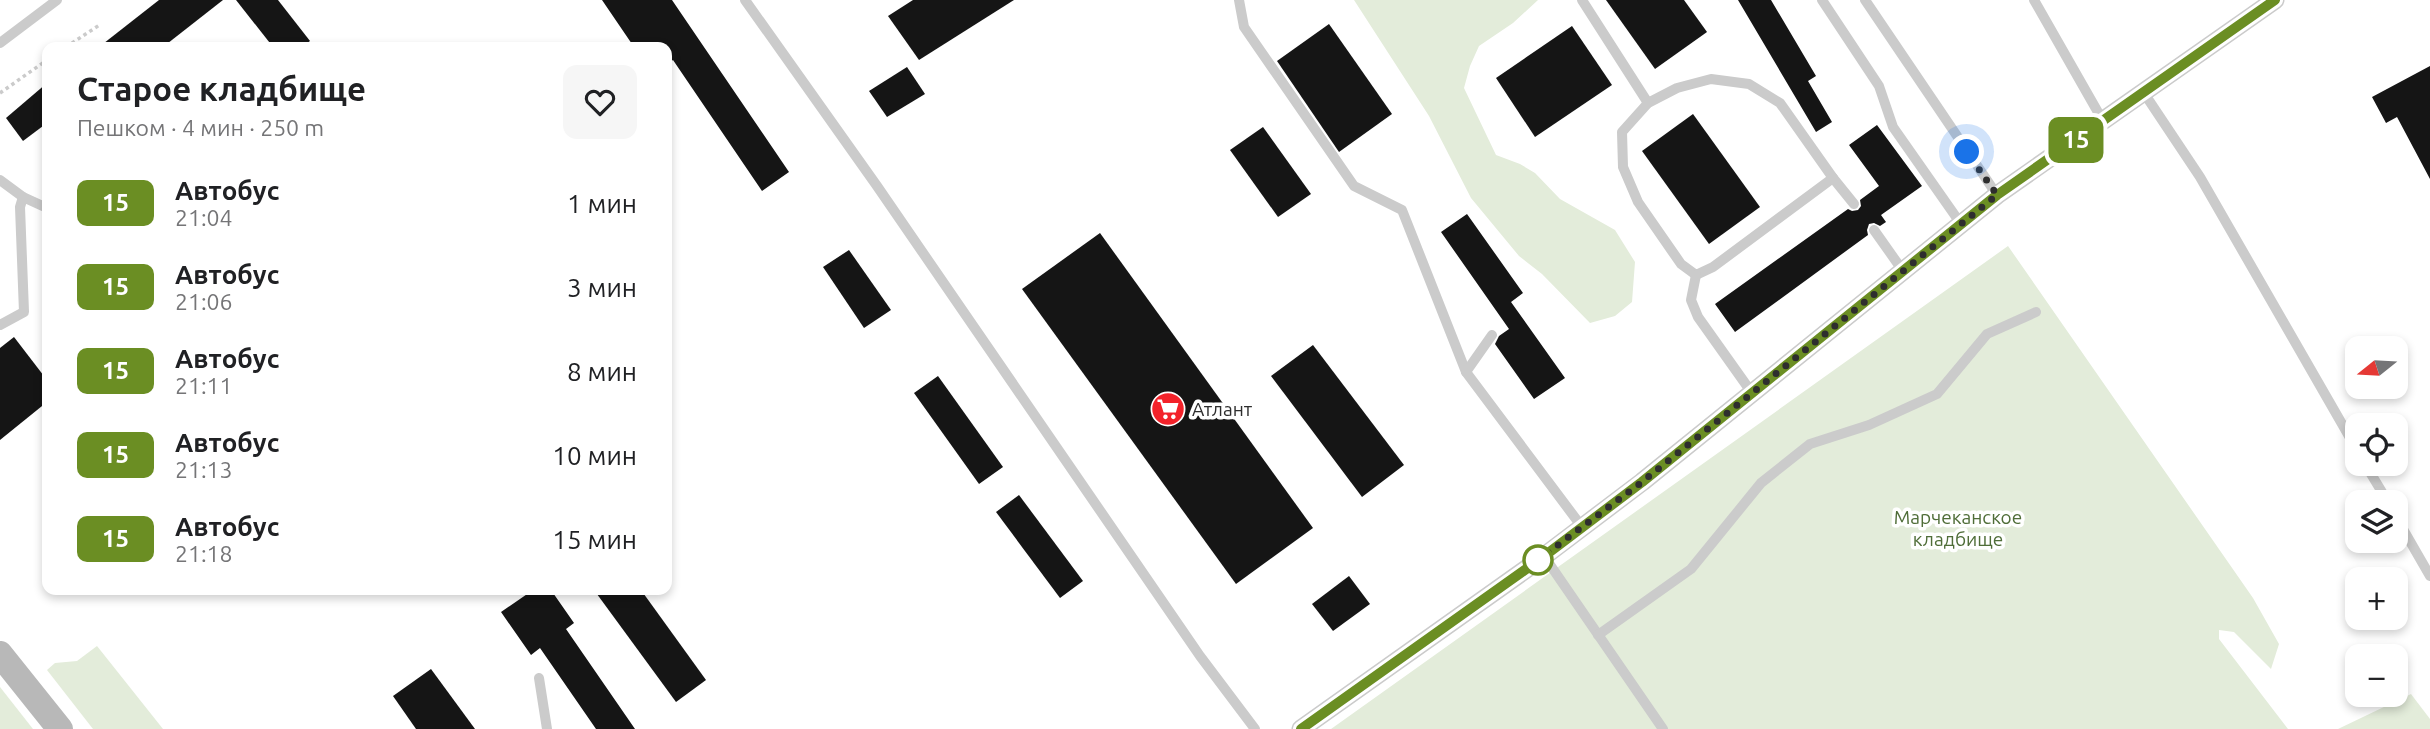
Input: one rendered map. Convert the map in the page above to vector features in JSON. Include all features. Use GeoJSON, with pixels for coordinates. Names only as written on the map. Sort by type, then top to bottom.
{"type":"FeatureCollection","features":[{"type":"Feature","properties":{"kind":"main road"},"geometry":{"type":"LineString","coordinates":[[0,654],[60,729]]}},
{"type":"Feature","properties":{"kind":"street"},"geometry":{"type":"LineString","coordinates":[[1301,729],[1582,527],[1997,195],[2275,0]]}},
{"type":"Feature","properties":{"kind":"lane"},"geometry":{"type":"LineString","coordinates":[[0,43],[57,0]]}},
{"type":"Feature","properties":{"kind":"lane"},"geometry":{"type":"LineString","coordinates":[[745,0],[877,186],[1200,656],[1255,729]]}},
{"type":"Feature","properties":{"kind":"lane"},"geometry":{"type":"LineString","coordinates":[[1239,0],[1244,27],[1354,186],[1402,210],[1466,372],[1582,527]]}},
{"type":"Feature","properties":{"kind":"lane"},"geometry":{"type":"LineString","coordinates":[[1582,0],[1648,103]]}},
{"type":"Feature","properties":{"kind":"lane"},"geometry":{"type":"LineString","coordinates":[[1822,0],[1880,86],[1893,127],[1961,224]]}},
{"type":"Feature","properties":{"kind":"lane"},"geometry":{"type":"LineString","coordinates":[[1865,0],[1997,195]]}},
{"type":"Feature","properties":{"kind":"lane"},"geometry":{"type":"LineString","coordinates":[[2034,0],[2103,121]]}},
{"type":"Feature","properties":{"kind":"lane"},"geometry":{"type":"LineString","coordinates":[[1696,275],[1681,264],[1638,202],[1623,167],[1622,132],[1648,103],[1677,88],[1711,79],[1749,84],[1780,103],[1854,204]]}},
{"type":"Feature","properties":{"kind":"lane"},"geometry":{"type":"LineString","coordinates":[[2144,93],[2200,177],[2345,429]]}},
{"type":"Feature","properties":{"kind":"lane"},"geometry":{"type":"LineString","coordinates":[[1696,275],[1713,268],[1833,178]]}},
{"type":"Feature","properties":{"kind":"lane"},"geometry":{"type":"LineString","coordinates":[[0,180],[23,197],[42,206]]}},
{"type":"Feature","properties":{"kind":"lane"},"geometry":{"type":"LineString","coordinates":[[0,325],[24,312],[20,207],[23,197]]}},
{"type":"Feature","properties":{"kind":"lane"},"geometry":{"type":"LineString","coordinates":[[1874,230],[1903,271]]}},
{"type":"Feature","properties":{"kind":"lane"},"geometry":{"type":"LineString","coordinates":[[1696,275],[1691,300],[1698,317],[1752,393]]}},
{"type":"Feature","properties":{"kind":"lane"},"geometry":{"type":"LineString","coordinates":[[1598,635],[1691,569],[1762,483],[1810,444],[1869,425],[1937,394],[1987,334],[2036,312]]}},
{"type":"Feature","properties":{"kind":"lane"},"geometry":{"type":"LineString","coordinates":[[1466,372],[1492,335]]}},
{"type":"Feature","properties":{"kind":"lane"},"geometry":{"type":"LineString","coordinates":[[2408,537],[2430,576]]}},
{"type":"Feature","properties":{"kind":"lane"},"geometry":{"type":"LineString","coordinates":[[1544,556],[1663,729]]}},
{"type":"Feature","properties":{"kind":"lane"},"geometry":{"type":"LineString","coordinates":[[539,678],[547,729]]}},
{"type":"Feature","properties":{"kind":"path"},"geometry":{"type":"LineString","coordinates":[[74,42],[101,24]]}},
{"type":"Feature","properties":{"kind":"path"},"geometry":{"type":"LineString","coordinates":[[0,93],[42,64]]}},
{"type":"Feature","properties":{"kind":"green space"},"geometry":{"type":"Polygon","coordinates":[[[1354,0],[1538,0],[1513,23],[1479,46],[1464,88],[1496,155],[1535,173],[1560,199],[1615,230],[1635,262],[1632,302],[1615,316],[1590,323],[1542,274],[1519,256],[1471,198],[1429,116],[1354,0]]]}},
{"type":"Feature","properties":{"kind":"green space","name":"Марчеканское кладбище"},"geometry":{"type":"Polygon","coordinates":[[[2008,246],[2253,598],[2279,644],[2271,669],[2234,632],[2219,630],[2219,639],[2288,729],[1331,729],[2008,246]]]}},
{"type":"Feature","properties":{"kind":"green space"},"geometry":{"type":"Polygon","coordinates":[[[97,646],[163,729],[93,729],[47,670],[55,663],[77,661],[97,646]]]}},
{"type":"Feature","properties":{"kind":"green space"},"geometry":{"type":"Polygon","coordinates":[[[0,687],[33,729],[0,729],[0,687]]]}},
{"type":"Feature","properties":{"kind":"green space"},"geometry":{"type":"Polygon","coordinates":[[[2411,694],[2430,719],[2430,729],[2338,729],[2384,707],[2408,707],[2408,695],[2411,694]]]}},
{"type":"Feature","properties":{"kind":"building"},"geometry":{"type":"Polygon","coordinates":[[[159,0],[223,0],[169,42],[105,42],[159,0]]]}},
{"type":"Feature","properties":{"kind":"building"},"geometry":{"type":"Polygon","coordinates":[[[236,0],[278,0],[310,41],[269,42],[236,0]]]}},
{"type":"Feature","properties":{"kind":"building"},"geometry":{"type":"Polygon","coordinates":[[[602,0],[672,0],[789,172],[762,191],[672,61],[672,42],[631,42],[602,0]]]}},
{"type":"Feature","properties":{"kind":"building"},"geometry":{"type":"Polygon","coordinates":[[[913,0],[1014,0],[919,60],[888,16],[913,0]]]}},
{"type":"Feature","properties":{"kind":"building"},"geometry":{"type":"Polygon","coordinates":[[[1606,0],[1684,0],[1707,32],[1655,69],[1606,0]]]}},
{"type":"Feature","properties":{"kind":"building"},"geometry":{"type":"Polygon","coordinates":[[[1738,0],[1771,0],[1816,76],[1808,81],[1832,122],[1816,132],[1738,0]]]}},
{"type":"Feature","properties":{"kind":"building"},"geometry":{"type":"Polygon","coordinates":[[[1329,24],[1392,114],[1339,152],[1277,61],[1329,24]]]}},
{"type":"Feature","properties":{"kind":"building"},"geometry":{"type":"Polygon","coordinates":[[[1572,26],[1612,85],[1535,137],[1496,78],[1572,26]]]}},
{"type":"Feature","properties":{"kind":"building"},"geometry":{"type":"Polygon","coordinates":[[[2430,66],[2430,179],[2397,117],[2386,123],[2372,97],[2430,66]]]}},
{"type":"Feature","properties":{"kind":"building"},"geometry":{"type":"Polygon","coordinates":[[[907,67],[925,94],[887,117],[869,91],[907,67]]]}},
{"type":"Feature","properties":{"kind":"building"},"geometry":{"type":"Polygon","coordinates":[[[42,87],[42,127],[23,141],[6,118],[42,87]]]}},
{"type":"Feature","properties":{"kind":"building"},"geometry":{"type":"Polygon","coordinates":[[[1693,114],[1760,207],[1709,244],[1642,151],[1693,114]]]}},
{"type":"Feature","properties":{"kind":"building"},"geometry":{"type":"Polygon","coordinates":[[[1877,125],[1922,186],[1881,215],[1886,222],[1880,226],[1869,224],[1868,235],[1735,332],[1715,304],[1848,209],[1858,210],[1861,206],[1860,200],[1879,186],[1849,145],[1877,125]]]}},
{"type":"Feature","properties":{"kind":"building"},"geometry":{"type":"Polygon","coordinates":[[[1263,127],[1311,194],[1278,217],[1230,150],[1263,127]]]}},
{"type":"Feature","properties":{"kind":"building"},"geometry":{"type":"Polygon","coordinates":[[[1467,214],[1523,293],[1511,302],[1565,378],[1534,399],[1495,344],[1499,336],[1509,329],[1441,232],[1467,214]]]}},
{"type":"Feature","properties":{"kind":"building","name":"Атлант"},"geometry":{"type":"Polygon","coordinates":[[[1100,233],[1313,528],[1236,584],[1022,289],[1100,233]]]}},
{"type":"Feature","properties":{"kind":"building"},"geometry":{"type":"Polygon","coordinates":[[[849,250],[891,310],[864,328],[823,267],[849,250]]]}},
{"type":"Feature","properties":{"kind":"building"},"geometry":{"type":"Polygon","coordinates":[[[14,337],[42,373],[42,406],[0,440],[0,348],[14,337]]]}},
{"type":"Feature","properties":{"kind":"building"},"geometry":{"type":"Polygon","coordinates":[[[1313,345],[1404,465],[1362,497],[1271,376],[1313,345]]]}},
{"type":"Feature","properties":{"kind":"building"},"geometry":{"type":"Polygon","coordinates":[[[938,376],[1003,467],[979,484],[914,393],[938,376]]]}},
{"type":"Feature","properties":{"kind":"building"},"geometry":{"type":"Polygon","coordinates":[[[1019,495],[1083,581],[1060,598],[996,512],[1019,495]]]}},
{"type":"Feature","properties":{"kind":"building"},"geometry":{"type":"Polygon","coordinates":[[[1349,576],[1370,604],[1333,631],[1312,604],[1349,576]]]}},
{"type":"Feature","properties":{"kind":"building"},"geometry":{"type":"Polygon","coordinates":[[[526,595],[554,595],[574,623],[566,629],[635,729],[596,729],[540,648],[531,655],[501,612],[526,595]]]}},
{"type":"Feature","properties":{"kind":"building"},"geometry":{"type":"Polygon","coordinates":[[[598,595],[645,595],[706,680],[676,702],[598,595]]]}},
{"type":"Feature","properties":{"kind":"building"},"geometry":{"type":"Polygon","coordinates":[[[431,669],[475,729],[416,729],[393,696],[431,669]]]}},
{"type":"Feature","properties":{"kind":"bus line","name":"15"},"geometry":{"type":"LineString","coordinates":[[1301,729],[1539,560],[1642,482],[1997,195],[2275,0]]}},
{"type":"Feature","properties":{"kind":"place","name":"Атлант"},"geometry":{"type":"Point","coordinates":[1168,409]}},
{"type":"Feature","properties":{"kind":"route"},"geometry":{"type":"LineString","coordinates":[[1538,560],[1642,482],[1997,195],[1967,152]]}}]}
